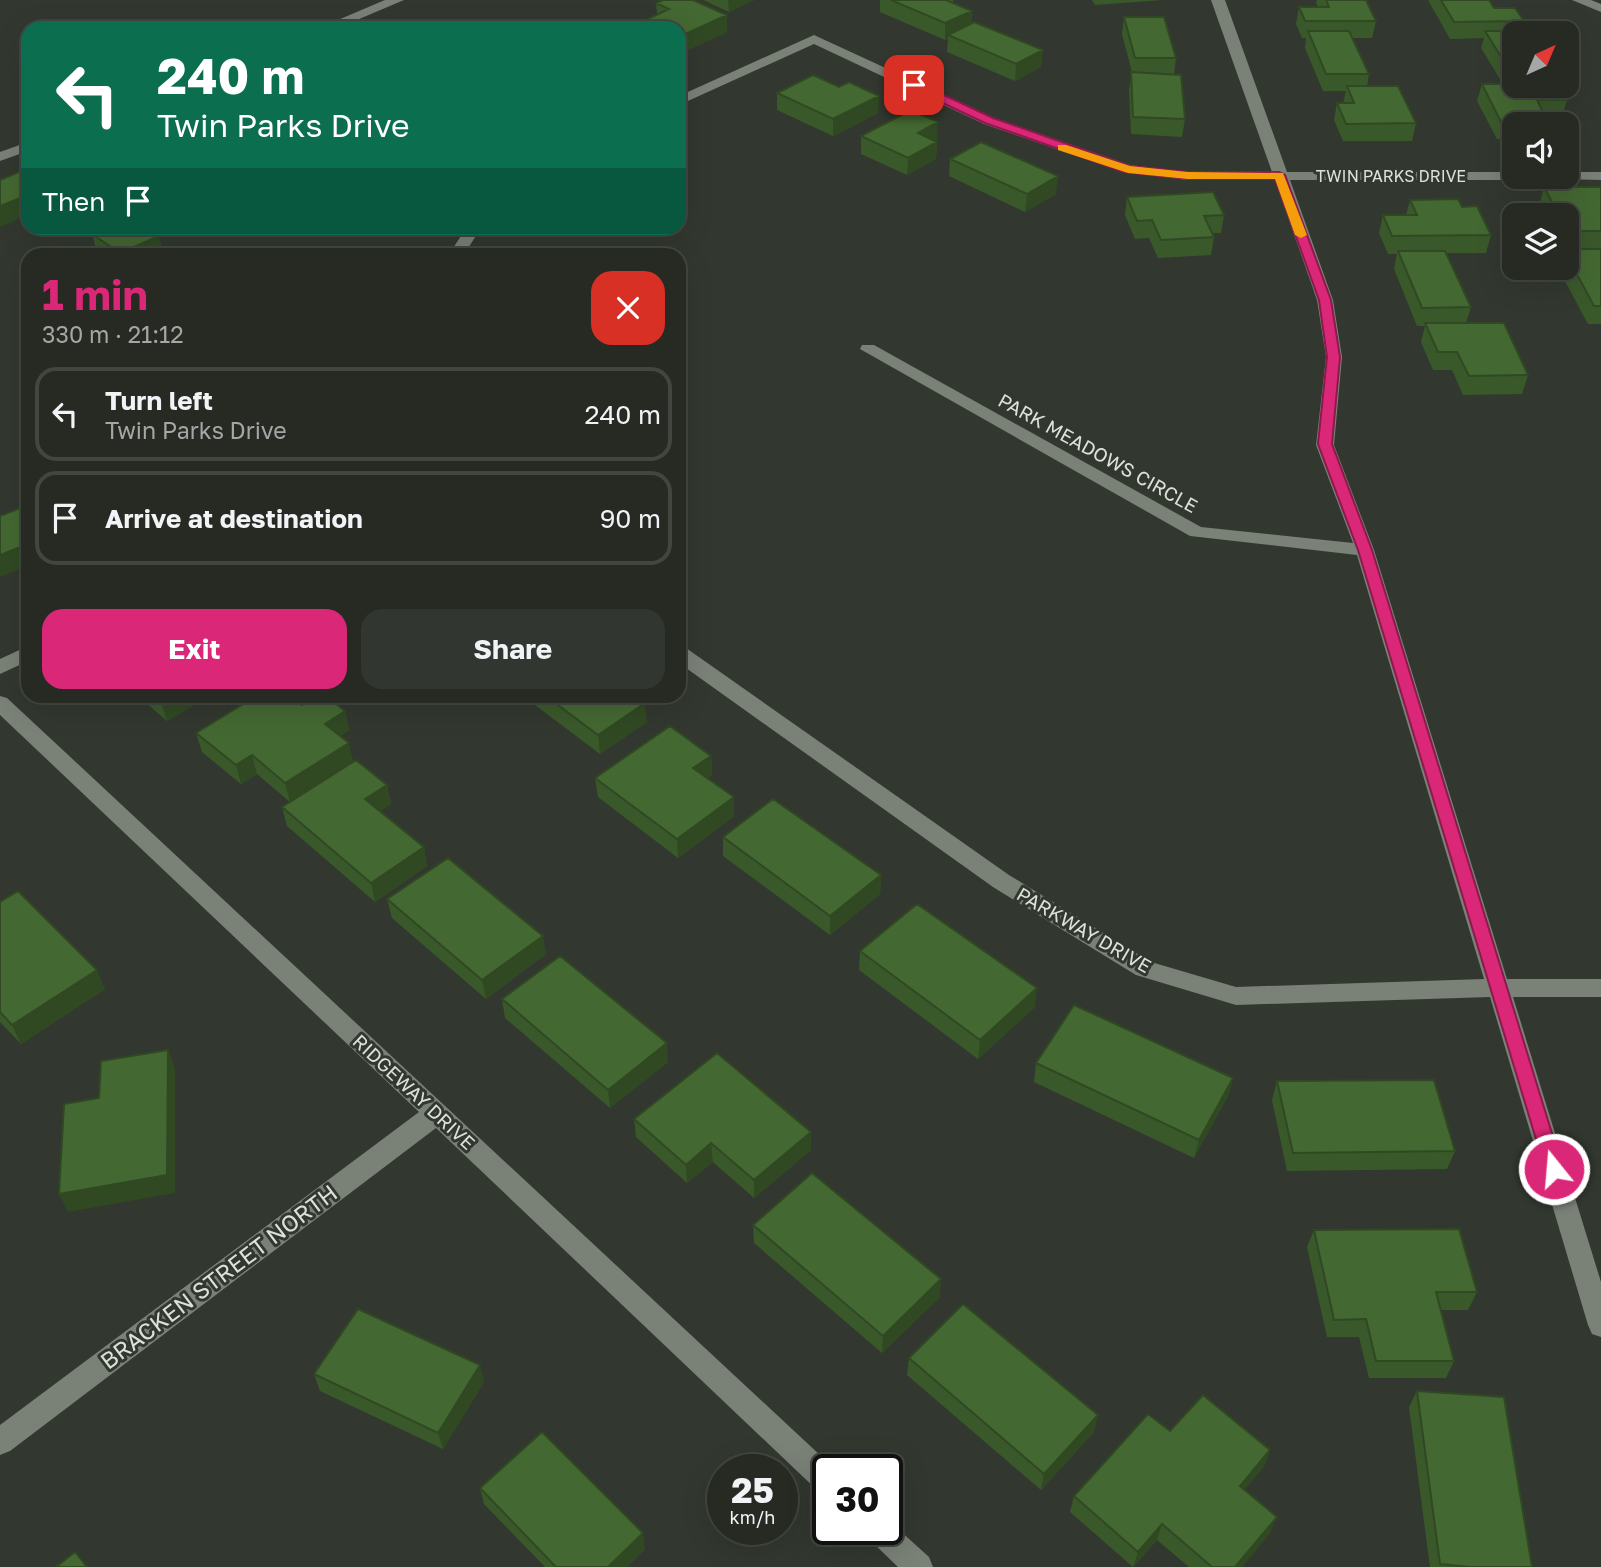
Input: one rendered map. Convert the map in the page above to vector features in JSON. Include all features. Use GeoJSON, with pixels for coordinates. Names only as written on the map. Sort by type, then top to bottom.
{"type":"FeatureCollection","features":[{"type":"Feature","properties":{"kind":"street"},"geometry":{"type":"LineString","coordinates":[[344,21],[397,0]]}},
{"type":"Feature","properties":{"kind":"street"},"geometry":{"type":"LineString","coordinates":[[1218,0],[1325,300],[1334,357],[1325,444],[1365,550],[1601,1325]]}},
{"type":"Feature","properties":{"kind":"street"},"geometry":{"type":"LineString","coordinates":[[1579,0],[1601,8]]}},
{"type":"Feature","properties":{"kind":"street","name":"TWIN PARKS DRIVE"},"geometry":{"type":"LineString","coordinates":[[686,98],[814,39],[989,121],[1128,169],[1188,176],[1502,176]]}},
{"type":"Feature","properties":{"kind":"street"},"geometry":{"type":"LineString","coordinates":[[0,157],[21,149]]}},
{"type":"Feature","properties":{"kind":"street"},"geometry":{"type":"LineString","coordinates":[[1579,176],[1601,176]]}},
{"type":"Feature","properties":{"kind":"street","name":"PARK MEADOWS CIRCLE"},"geometry":{"type":"LineString","coordinates":[[869,349],[1197,532],[1365,550]]}},
{"type":"Feature","properties":{"kind":"street"},"geometry":{"type":"LineString","coordinates":[[0,667],[21,656]]}},
{"type":"Feature","properties":{"kind":"street","name":"PARKWAY DRIVE"},"geometry":{"type":"LineString","coordinates":[[686,658],[1001,881],[1144,969],[1236,996],[1499,988],[1601,988]]}},
{"type":"Feature","properties":{"kind":"street","name":"RIDGEWAY DRIVE"},"geometry":{"type":"LineString","coordinates":[[0,703],[812,1466]]}},
{"type":"Feature","properties":{"kind":"street","name":"BRACKEN STREET NORTH"},"geometry":{"type":"LineString","coordinates":[[0,1441],[437,1113]]}},
{"type":"Feature","properties":{"kind":"street"},"geometry":{"type":"LineString","coordinates":[[896,1545],[919,1567]]}},
{"type":"Feature","properties":{"kind":"building"},"geometry":{"type":"Polygon","coordinates":[[[663,0],[693,0],[727,15],[686,34],[686,21],[643,21],[669,9],[656,3],[663,0]]]}},
{"type":"Feature","properties":{"kind":"building"},"geometry":{"type":"Polygon","coordinates":[[[891,0],[946,0],[972,11],[945,23],[891,0]]]}},
{"type":"Feature","properties":{"kind":"building"},"geometry":{"type":"Polygon","coordinates":[[[1326,0],[1366,0],[1376,21],[1305,21],[1299,7],[1329,7],[1326,0]]]}},
{"type":"Feature","properties":{"kind":"building"},"geometry":{"type":"Polygon","coordinates":[[[1441,0],[1489,0],[1494,8],[1515,8],[1524,21],[1502,21],[1454,22],[1441,0]]]}},
{"type":"Feature","properties":{"kind":"building"},"geometry":{"type":"Polygon","coordinates":[[[1124,17],[1164,17],[1176,58],[1135,58],[1124,17]]]}},
{"type":"Feature","properties":{"kind":"building"},"geometry":{"type":"Polygon","coordinates":[[[974,22],[1043,50],[1016,64],[948,35],[974,22]]]}},
{"type":"Feature","properties":{"kind":"building"},"geometry":{"type":"Polygon","coordinates":[[[1308,31],[1349,31],[1369,74],[1326,74],[1308,31]]]}},
{"type":"Feature","properties":{"kind":"building"},"geometry":{"type":"Polygon","coordinates":[[[1485,31],[1502,31],[1502,58],[1485,31]]]}},
{"type":"Feature","properties":{"kind":"building"},"geometry":{"type":"Polygon","coordinates":[[[1131,72],[1181,75],[1185,119],[1133,117],[1131,72]]]}},
{"type":"Feature","properties":{"kind":"building"},"geometry":{"type":"Polygon","coordinates":[[[813,75],[839,87],[849,82],[879,96],[833,119],[777,93],[813,75]]]}},
{"type":"Feature","properties":{"kind":"building"},"geometry":{"type":"Polygon","coordinates":[[[1482,84],[1502,84],[1502,98],[1567,100],[1537,100],[1543,112],[1502,112],[1501,122],[1482,84]]]}},
{"type":"Feature","properties":{"kind":"building"},"geometry":{"type":"Polygon","coordinates":[[[1347,86],[1398,86],[1416,123],[1346,124],[1337,103],[1354,103],[1347,86]]]}},
{"type":"Feature","properties":{"kind":"building"},"geometry":{"type":"Polygon","coordinates":[[[911,110],[938,122],[918,133],[937,142],[908,158],[861,136],[911,110]]]}},
{"type":"Feature","properties":{"kind":"building"},"geometry":{"type":"Polygon","coordinates":[[[981,142],[1058,176],[1027,194],[950,159],[981,142]]]}},
{"type":"Feature","properties":{"kind":"building"},"geometry":{"type":"Polygon","coordinates":[[[21,171],[21,198],[0,206],[0,180],[21,171]]]}},
{"type":"Feature","properties":{"kind":"building"},"geometry":{"type":"Polygon","coordinates":[[[1601,187],[1601,231],[1579,231],[1579,203],[1536,202],[1552,202],[1545,189],[1601,187]]]}},
{"type":"Feature","properties":{"kind":"building"},"geometry":{"type":"Polygon","coordinates":[[[1213,192],[1224,215],[1204,216],[1214,237],[1161,240],[1152,220],[1137,221],[1127,197],[1213,192]]]}},
{"type":"Feature","properties":{"kind":"building"},"geometry":{"type":"Polygon","coordinates":[[[1458,199],[1462,207],[1477,206],[1491,235],[1392,236],[1383,215],[1417,215],[1410,200],[1458,199]]]}},
{"type":"Feature","properties":{"kind":"building"},"geometry":{"type":"Polygon","coordinates":[[[93,235],[159,236],[131,248],[113,248],[93,235]]]}},
{"type":"Feature","properties":{"kind":"building"},"geometry":{"type":"Polygon","coordinates":[[[1579,249],[1601,249],[1601,306],[1594,306],[1579,278],[1579,249]]]}},
{"type":"Feature","properties":{"kind":"building"},"geometry":{"type":"Polygon","coordinates":[[[1398,251],[1445,251],[1471,307],[1422,308],[1398,251]]]}},
{"type":"Feature","properties":{"kind":"building"},"geometry":{"type":"Polygon","coordinates":[[[1425,323],[1504,323],[1528,375],[1469,376],[1457,352],[1438,352],[1425,323]]]}},
{"type":"Feature","properties":{"kind":"building"},"geometry":{"type":"Polygon","coordinates":[[[21,508],[21,547],[0,555],[0,516],[21,508]]]}},
{"type":"Feature","properties":{"kind":"building"},"geometry":{"type":"Polygon","coordinates":[[[245,703],[335,703],[345,711],[325,724],[349,743],[285,783],[252,755],[236,765],[196,733],[245,703]]]}},
{"type":"Feature","properties":{"kind":"building"},"geometry":{"type":"Polygon","coordinates":[[[555,703],[645,703],[598,735],[555,703]]]}},
{"type":"Feature","properties":{"kind":"building"},"geometry":{"type":"Polygon","coordinates":[[[670,726],[711,756],[693,768],[734,797],[677,839],[595,778],[670,726]]]}},
{"type":"Feature","properties":{"kind":"building"},"geometry":{"type":"Polygon","coordinates":[[[356,760],[387,785],[365,799],[424,847],[371,883],[282,807],[356,760]]]}},
{"type":"Feature","properties":{"kind":"building"},"geometry":{"type":"Polygon","coordinates":[[[773,799],[881,875],[830,916],[723,837],[773,799]]]}},
{"type":"Feature","properties":{"kind":"building"},"geometry":{"type":"Polygon","coordinates":[[[448,858],[543,936],[482,980],[387,899],[448,858]]]}},
{"type":"Feature","properties":{"kind":"building"},"geometry":{"type":"Polygon","coordinates":[[[18,891],[97,970],[12,1025],[0,1012],[0,902],[18,891]]]}},
{"type":"Feature","properties":{"kind":"building"},"geometry":{"type":"Polygon","coordinates":[[[917,904],[1037,988],[980,1040],[860,951],[917,904]]]}},
{"type":"Feature","properties":{"kind":"building"},"geometry":{"type":"Polygon","coordinates":[[[560,956],[667,1043],[608,1090],[502,999],[560,956]]]}},
{"type":"Feature","properties":{"kind":"building"},"geometry":{"type":"Polygon","coordinates":[[[1074,1005],[1233,1078],[1199,1140],[1036,1063],[1074,1005]]]}},
{"type":"Feature","properties":{"kind":"building"},"geometry":{"type":"Polygon","coordinates":[[[168,1050],[167,1175],[59,1194],[64,1104],[99,1098],[101,1061],[168,1050]]]}},
{"type":"Feature","properties":{"kind":"building"},"geometry":{"type":"Polygon","coordinates":[[[717,1053],[811,1132],[754,1180],[711,1143],[686,1165],[634,1119],[717,1053]]]}},
{"type":"Feature","properties":{"kind":"building"},"geometry":{"type":"Polygon","coordinates":[[[1434,1080],[1455,1151],[1293,1153],[1277,1081],[1434,1080]]]}},
{"type":"Feature","properties":{"kind":"building"},"geometry":{"type":"Polygon","coordinates":[[[812,1173],[941,1279],[883,1336],[753,1225],[812,1173]]]}},
{"type":"Feature","properties":{"kind":"building"},"geometry":{"type":"Polygon","coordinates":[[[1459,1229],[1477,1292],[1436,1292],[1454,1361],[1376,1361],[1366,1319],[1334,1320],[1314,1230],[1459,1229]]]}},
{"type":"Feature","properties":{"kind":"building"},"geometry":{"type":"Polygon","coordinates":[[[963,1304],[1098,1415],[1044,1474],[909,1358],[963,1304]]]}},
{"type":"Feature","properties":{"kind":"building"},"geometry":{"type":"Polygon","coordinates":[[[358,1309],[480,1365],[438,1433],[314,1374],[358,1309]]]}},
{"type":"Feature","properties":{"kind":"building"},"geometry":{"type":"Polygon","coordinates":[[[1417,1391],[1504,1397],[1532,1567],[1440,1564],[1417,1391]]]}},
{"type":"Feature","properties":{"kind":"building"},"geometry":{"type":"Polygon","coordinates":[[[1203,1395],[1270,1450],[1240,1486],[1277,1517],[1235,1567],[1212,1567],[1162,1524],[1138,1552],[1074,1496],[1148,1414],[1170,1431],[1203,1395]]]}},
{"type":"Feature","properties":{"kind":"building"},"geometry":{"type":"Polygon","coordinates":[[[542,1432],[643,1533],[608,1567],[556,1567],[480,1488],[542,1432]]]}},
{"type":"Feature","properties":{"kind":"building"},"geometry":{"type":"Polygon","coordinates":[[[75,1552],[87,1567],[56,1567],[75,1552]]]}},
{"type":"Feature","properties":{"kind":"slow traffic"},"geometry":{"type":"LineString","coordinates":[[1062,148],[1128,169],[1188,176],[1279,175],[1301,235]]}},
{"type":"Feature","properties":{"kind":"route"},"geometry":{"type":"LineString","coordinates":[[914,85],[989,121],[1086,157],[1128,169],[1188,176],[1279,175],[1325,300],[1334,357],[1325,444],[1365,550],[1554,1169]]}}]}
